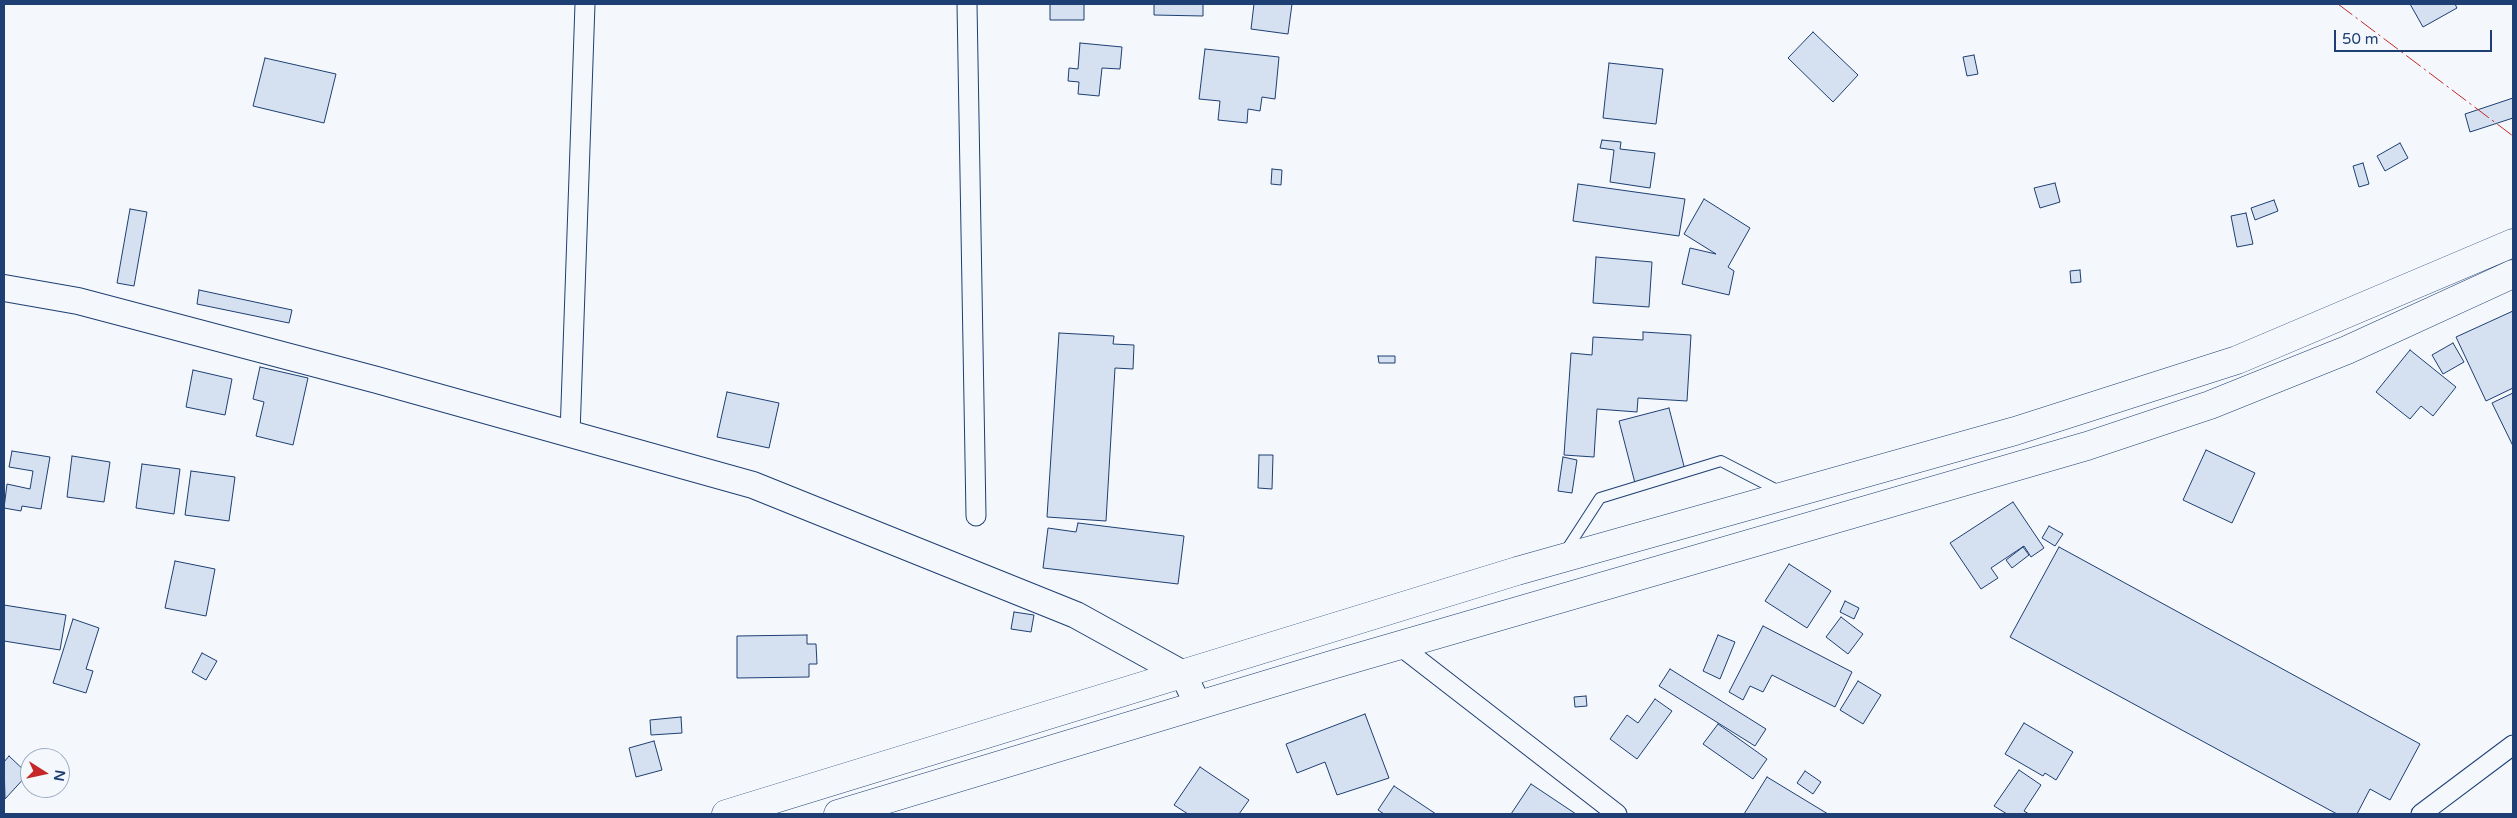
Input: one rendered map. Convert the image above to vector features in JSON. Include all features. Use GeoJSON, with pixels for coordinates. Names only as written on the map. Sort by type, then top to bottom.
{"type":"FeatureCollection","features":[{"type":"Feature","properties":{"kind":"highway"},"geometry":{"type":"LineString","coordinates":[[726,814],[1561,559],[2016,431],[2237,360],[2513,243]]}},
{"type":"Feature","properties":{"kind":"highway"},"geometry":{"type":"LineString","coordinates":[[838,814],[1399,646],[2068,451],[2175,416],[2347,350],[2513,274]]}},
{"type":"Feature","properties":{"kind":"street"},"geometry":{"type":"LineString","coordinates":[[570,434],[585,4]]}},
{"type":"Feature","properties":{"kind":"street"},"geometry":{"type":"LineString","coordinates":[[966,4],[976,516]]}},
{"type":"Feature","properties":{"kind":"street"},"geometry":{"type":"LineString","coordinates":[[4,288],[78,301],[753,484],[1076,615],[1183,674],[1198,706]]}},
{"type":"Feature","properties":{"kind":"street"},"geometry":{"type":"LineString","coordinates":[[1399,646],[1618,814]]}},
{"type":"Feature","properties":{"kind":"street"},"geometry":{"type":"LineString","coordinates":[[2420,814],[2513,745]]}},
{"type":"Feature","properties":{"kind":"lane"},"geometry":{"type":"LineString","coordinates":[[1561,559],[1600,498],[1721,461],[1786,495]]}},
{"type":"Feature","properties":{"kind":"building"},"geometry":{"type":"Polygon","coordinates":[[[1050,4],[1084,4],[1084,20],[1050,20],[1050,4]]]}},
{"type":"Feature","properties":{"kind":"building"},"geometry":{"type":"Polygon","coordinates":[[[1154,4],[1203,4],[1203,16],[1154,15],[1154,4]]]}},
{"type":"Feature","properties":{"kind":"building"},"geometry":{"type":"Polygon","coordinates":[[[1254,4],[1292,4],[1288,34],[1251,29],[1254,4]]]}},
{"type":"Feature","properties":{"kind":"building"},"geometry":{"type":"Polygon","coordinates":[[[2410,4],[2455,4],[2457,8],[2423,27],[2410,4]]]}},
{"type":"Feature","properties":{"kind":"building"},"geometry":{"type":"Polygon","coordinates":[[[1813,32],[1858,75],[1833,102],[1788,58],[1813,32]]]}},
{"type":"Feature","properties":{"kind":"building"},"geometry":{"type":"Polygon","coordinates":[[[1080,43],[1122,47],[1120,69],[1102,68],[1099,96],[1078,94],[1079,82],[1068,81],[1069,68],[1078,69],[1080,43]]]}},
{"type":"Feature","properties":{"kind":"building"},"geometry":{"type":"Polygon","coordinates":[[[1205,49],[1279,57],[1275,99],[1262,97],[1260,111],[1248,109],[1247,123],[1218,120],[1220,101],[1199,99],[1205,49]]]}},
{"type":"Feature","properties":{"kind":"building"},"geometry":{"type":"Polygon","coordinates":[[[1974,55],[1978,74],[1967,76],[1963,57],[1974,55]]]}},
{"type":"Feature","properties":{"kind":"building"},"geometry":{"type":"Polygon","coordinates":[[[265,58],[336,74],[324,123],[253,106],[265,58]]]}},
{"type":"Feature","properties":{"kind":"building"},"geometry":{"type":"Polygon","coordinates":[[[1609,63],[1663,69],[1656,124],[1603,118],[1609,63]]]}},
{"type":"Feature","properties":{"kind":"building"},"geometry":{"type":"Polygon","coordinates":[[[2513,98],[2513,118],[2470,132],[2465,114],[2513,98]]]}},
{"type":"Feature","properties":{"kind":"building"},"geometry":{"type":"Polygon","coordinates":[[[1602,140],[1621,142],[1620,149],[1655,153],[1650,188],[1610,182],[1614,150],[1600,148],[1602,140]]]}},
{"type":"Feature","properties":{"kind":"building"},"geometry":{"type":"Polygon","coordinates":[[[2400,143],[2408,158],[2385,171],[2377,156],[2400,143]]]}},
{"type":"Feature","properties":{"kind":"building"},"geometry":{"type":"Polygon","coordinates":[[[2363,163],[2369,184],[2359,187],[2353,166],[2363,163]]]}},
{"type":"Feature","properties":{"kind":"building"},"geometry":{"type":"Polygon","coordinates":[[[1272,169],[1282,170],[1281,185],[1271,184],[1272,169]]]}},
{"type":"Feature","properties":{"kind":"building"},"geometry":{"type":"Polygon","coordinates":[[[2055,183],[2060,202],[2040,208],[2034,188],[2055,183]]]}},
{"type":"Feature","properties":{"kind":"building"},"geometry":{"type":"Polygon","coordinates":[[[1578,184],[1685,199],[1679,236],[1573,221],[1578,184]]]}},
{"type":"Feature","properties":{"kind":"building"},"geometry":{"type":"Polygon","coordinates":[[[1704,199],[1750,228],[1728,267],[1734,271],[1729,295],[1682,284],[1690,248],[1716,254],[1684,234],[1704,199]]]}},
{"type":"Feature","properties":{"kind":"building"},"geometry":{"type":"Polygon","coordinates":[[[2274,200],[2278,211],[2255,220],[2251,208],[2274,200]]]}},
{"type":"Feature","properties":{"kind":"building"},"geometry":{"type":"Polygon","coordinates":[[[130,209],[147,212],[134,286],[117,283],[130,209]]]}},
{"type":"Feature","properties":{"kind":"building"},"geometry":{"type":"Polygon","coordinates":[[[2246,213],[2253,244],[2237,247],[2231,216],[2246,213]]]}},
{"type":"Feature","properties":{"kind":"building"},"geometry":{"type":"Polygon","coordinates":[[[1596,257],[1652,262],[1649,307],[1593,303],[1596,257]]]}},
{"type":"Feature","properties":{"kind":"building"},"geometry":{"type":"Polygon","coordinates":[[[2080,270],[2081,282],[2071,283],[2070,271],[2080,270]]]}},
{"type":"Feature","properties":{"kind":"building"},"geometry":{"type":"Polygon","coordinates":[[[199,290],[292,310],[289,323],[197,304],[199,290]]]}},
{"type":"Feature","properties":{"kind":"building"},"geometry":{"type":"Polygon","coordinates":[[[2513,311],[2513,388],[2486,401],[2456,337],[2513,311]]]}},
{"type":"Feature","properties":{"kind":"building"},"geometry":{"type":"Polygon","coordinates":[[[1643,332],[1691,335],[1687,401],[1638,398],[1637,412],[1597,409],[1594,457],[1564,455],[1571,353],[1592,355],[1593,337],[1643,340],[1643,332]]]}},
{"type":"Feature","properties":{"kind":"building"},"geometry":{"type":"Polygon","coordinates":[[[1059,333],[1114,336],[1113,344],[1134,345],[1133,369],[1115,368],[1106,521],[1047,517],[1059,333]]]}},
{"type":"Feature","properties":{"kind":"building"},"geometry":{"type":"Polygon","coordinates":[[[2453,343],[2464,362],[2443,374],[2432,355],[2453,343]]]}},
{"type":"Feature","properties":{"kind":"building"},"geometry":{"type":"Polygon","coordinates":[[[2410,350],[2456,387],[2433,416],[2421,406],[2410,419],[2376,392],[2410,350]]]}},
{"type":"Feature","properties":{"kind":"building"},"geometry":{"type":"Polygon","coordinates":[[[1378,356],[1395,356],[1395,363],[1379,363],[1378,356]]]}},
{"type":"Feature","properties":{"kind":"building"},"geometry":{"type":"Polygon","coordinates":[[[260,367],[308,378],[293,445],[256,436],[264,402],[253,399],[260,367]]]}},
{"type":"Feature","properties":{"kind":"building"},"geometry":{"type":"Polygon","coordinates":[[[193,370],[232,379],[225,415],[186,407],[193,370]]]}},
{"type":"Feature","properties":{"kind":"building"},"geometry":{"type":"Polygon","coordinates":[[[727,392],[779,403],[769,448],[717,437],[727,392]]]}},
{"type":"Feature","properties":{"kind":"building"},"geometry":{"type":"Polygon","coordinates":[[[2513,393],[2513,446],[2492,403],[2513,393]]]}},
{"type":"Feature","properties":{"kind":"building"},"geometry":{"type":"Polygon","coordinates":[[[1669,408],[1685,470],[1635,483],[1619,421],[1669,408]]]}},
{"type":"Feature","properties":{"kind":"building"},"geometry":{"type":"Polygon","coordinates":[[[2206,450],[2255,473],[2232,523],[2183,500],[2206,450]]]}},
{"type":"Feature","properties":{"kind":"building"},"geometry":{"type":"Polygon","coordinates":[[[12,451],[50,457],[41,509],[22,506],[21,511],[4,508],[7,484],[30,489],[33,471],[9,467],[12,451]]]}},
{"type":"Feature","properties":{"kind":"building"},"geometry":{"type":"Polygon","coordinates":[[[1259,455],[1273,455],[1272,489],[1258,488],[1259,455]]]}},
{"type":"Feature","properties":{"kind":"building"},"geometry":{"type":"Polygon","coordinates":[[[72,456],[110,462],[104,502],[67,497],[72,456]]]}},
{"type":"Feature","properties":{"kind":"building"},"geometry":{"type":"Polygon","coordinates":[[[1563,457],[1577,460],[1572,493],[1558,491],[1563,457]]]}},
{"type":"Feature","properties":{"kind":"building"},"geometry":{"type":"Polygon","coordinates":[[[142,464],[180,469],[174,514],[136,508],[142,464]]]}},
{"type":"Feature","properties":{"kind":"building"},"geometry":{"type":"Polygon","coordinates":[[[191,471],[235,477],[229,521],[185,515],[191,471]]]}},
{"type":"Feature","properties":{"kind":"building"},"geometry":{"type":"Polygon","coordinates":[[[2013,502],[2044,548],[2031,557],[2024,546],[1991,568],[1998,578],[1981,589],[1950,543],[2013,502]]]}},
{"type":"Feature","properties":{"kind":"building"},"geometry":{"type":"Polygon","coordinates":[[[1078,523],[1184,536],[1178,584],[1043,568],[1048,528],[1076,532],[1078,523]]]}},
{"type":"Feature","properties":{"kind":"building"},"geometry":{"type":"Polygon","coordinates":[[[2049,526],[2063,534],[2055,546],[2042,538],[2049,526]]]}},
{"type":"Feature","properties":{"kind":"building"},"geometry":{"type":"Polygon","coordinates":[[[2023,547],[2029,555],[2012,568],[2006,560],[2023,547]]]}},
{"type":"Feature","properties":{"kind":"building"},"geometry":{"type":"Polygon","coordinates":[[[2059,547],[2420,744],[2390,800],[2370,789],[2357,814],[2337,814],[2010,637],[2059,547]]]}},
{"type":"Feature","properties":{"kind":"building"},"geometry":{"type":"Polygon","coordinates":[[[175,561],[215,569],[206,616],[165,608],[175,561]]]}},
{"type":"Feature","properties":{"kind":"building"},"geometry":{"type":"Polygon","coordinates":[[[1789,564],[1831,591],[1807,628],[1765,601],[1789,564]]]}},
{"type":"Feature","properties":{"kind":"building"},"geometry":{"type":"Polygon","coordinates":[[[1845,601],[1859,608],[1854,619],[1840,612],[1845,601]]]}},
{"type":"Feature","properties":{"kind":"building"},"geometry":{"type":"Polygon","coordinates":[[[4,605],[66,615],[60,650],[4,641],[4,605]]]}},
{"type":"Feature","properties":{"kind":"building"},"geometry":{"type":"Polygon","coordinates":[[[1014,612],[1034,615],[1031,632],[1011,629],[1014,612]]]}},
{"type":"Feature","properties":{"kind":"building"},"geometry":{"type":"Polygon","coordinates":[[[1841,617],[1863,634],[1848,654],[1826,637],[1841,617]]]}},
{"type":"Feature","properties":{"kind":"building"},"geometry":{"type":"Polygon","coordinates":[[[73,619],[99,628],[86,669],[93,671],[86,693],[53,683],[73,619]]]}},
{"type":"Feature","properties":{"kind":"building"},"geometry":{"type":"Polygon","coordinates":[[[1763,626],[1852,672],[1835,707],[1772,675],[1763,692],[1750,686],[1743,700],[1729,692],[1763,626]]]}},
{"type":"Feature","properties":{"kind":"building"},"geometry":{"type":"Polygon","coordinates":[[[807,635],[807,644],[816,644],[817,664],[809,664],[809,677],[737,678],[737,636],[807,635]]]}},
{"type":"Feature","properties":{"kind":"building"},"geometry":{"type":"Polygon","coordinates":[[[1718,635],[1735,642],[1720,679],[1703,671],[1718,635]]]}},
{"type":"Feature","properties":{"kind":"building"},"geometry":{"type":"Polygon","coordinates":[[[202,653],[217,661],[206,680],[192,672],[202,653]]]}},
{"type":"Feature","properties":{"kind":"building"},"geometry":{"type":"Polygon","coordinates":[[[1670,669],[1766,729],[1755,746],[1659,686],[1670,669]]]}},
{"type":"Feature","properties":{"kind":"building"},"geometry":{"type":"Polygon","coordinates":[[[1858,681],[1881,695],[1863,724],[1840,710],[1858,681]]]}},
{"type":"Feature","properties":{"kind":"building"},"geometry":{"type":"Polygon","coordinates":[[[1586,696],[1587,706],[1575,707],[1574,697],[1586,696]]]}},
{"type":"Feature","properties":{"kind":"building"},"geometry":{"type":"Polygon","coordinates":[[[1655,699],[1672,711],[1637,759],[1610,739],[1627,715],[1638,723],[1655,699]]]}},
{"type":"Feature","properties":{"kind":"building"},"geometry":{"type":"Polygon","coordinates":[[[1365,714],[1389,778],[1337,795],[1325,762],[1297,773],[1286,744],[1365,714]]]}},
{"type":"Feature","properties":{"kind":"building"},"geometry":{"type":"Polygon","coordinates":[[[681,717],[682,733],[651,735],[650,720],[681,717]]]}},
{"type":"Feature","properties":{"kind":"building"},"geometry":{"type":"Polygon","coordinates":[[[2024,723],[2073,752],[2056,780],[2045,773],[2043,776],[2005,754],[2024,723]]]}},
{"type":"Feature","properties":{"kind":"building"},"geometry":{"type":"Polygon","coordinates":[[[1718,724],[1767,759],[1753,779],[1703,744],[1718,724]]]}},
{"type":"Feature","properties":{"kind":"building"},"geometry":{"type":"Polygon","coordinates":[[[654,741],[662,770],[636,777],[629,748],[654,741]]]}},
{"type":"Feature","properties":{"kind":"building"},"geometry":{"type":"Polygon","coordinates":[[[9,756],[20,766],[20,783],[5,799],[4,762],[9,756]]]}},
{"type":"Feature","properties":{"kind":"building"},"geometry":{"type":"Polygon","coordinates":[[[1200,767],[1249,800],[1239,814],[1188,814],[1174,805],[1200,767]]]}},
{"type":"Feature","properties":{"kind":"building"},"geometry":{"type":"Polygon","coordinates":[[[2019,770],[2041,785],[2024,811],[2029,814],[2007,814],[1994,806],[2019,770]]]}},
{"type":"Feature","properties":{"kind":"building"},"geometry":{"type":"Polygon","coordinates":[[[1805,771],[1821,782],[1813,794],[1797,783],[1805,771]]]}},
{"type":"Feature","properties":{"kind":"building"},"geometry":{"type":"Polygon","coordinates":[[[1767,777],[1828,814],[1744,814],[1767,777]]]}},
{"type":"Feature","properties":{"kind":"building"},"geometry":{"type":"Polygon","coordinates":[[[1531,784],[1576,814],[1511,814],[1531,784]]]}},
{"type":"Feature","properties":{"kind":"building"},"geometry":{"type":"Polygon","coordinates":[[[1394,786],[1436,814],[1384,814],[1378,810],[1394,786]]]}},
{"type":"Feature","properties":{"kind":"power"},"geometry":{"type":"LineString","coordinates":[[2338,4],[2513,136]]}}]}
